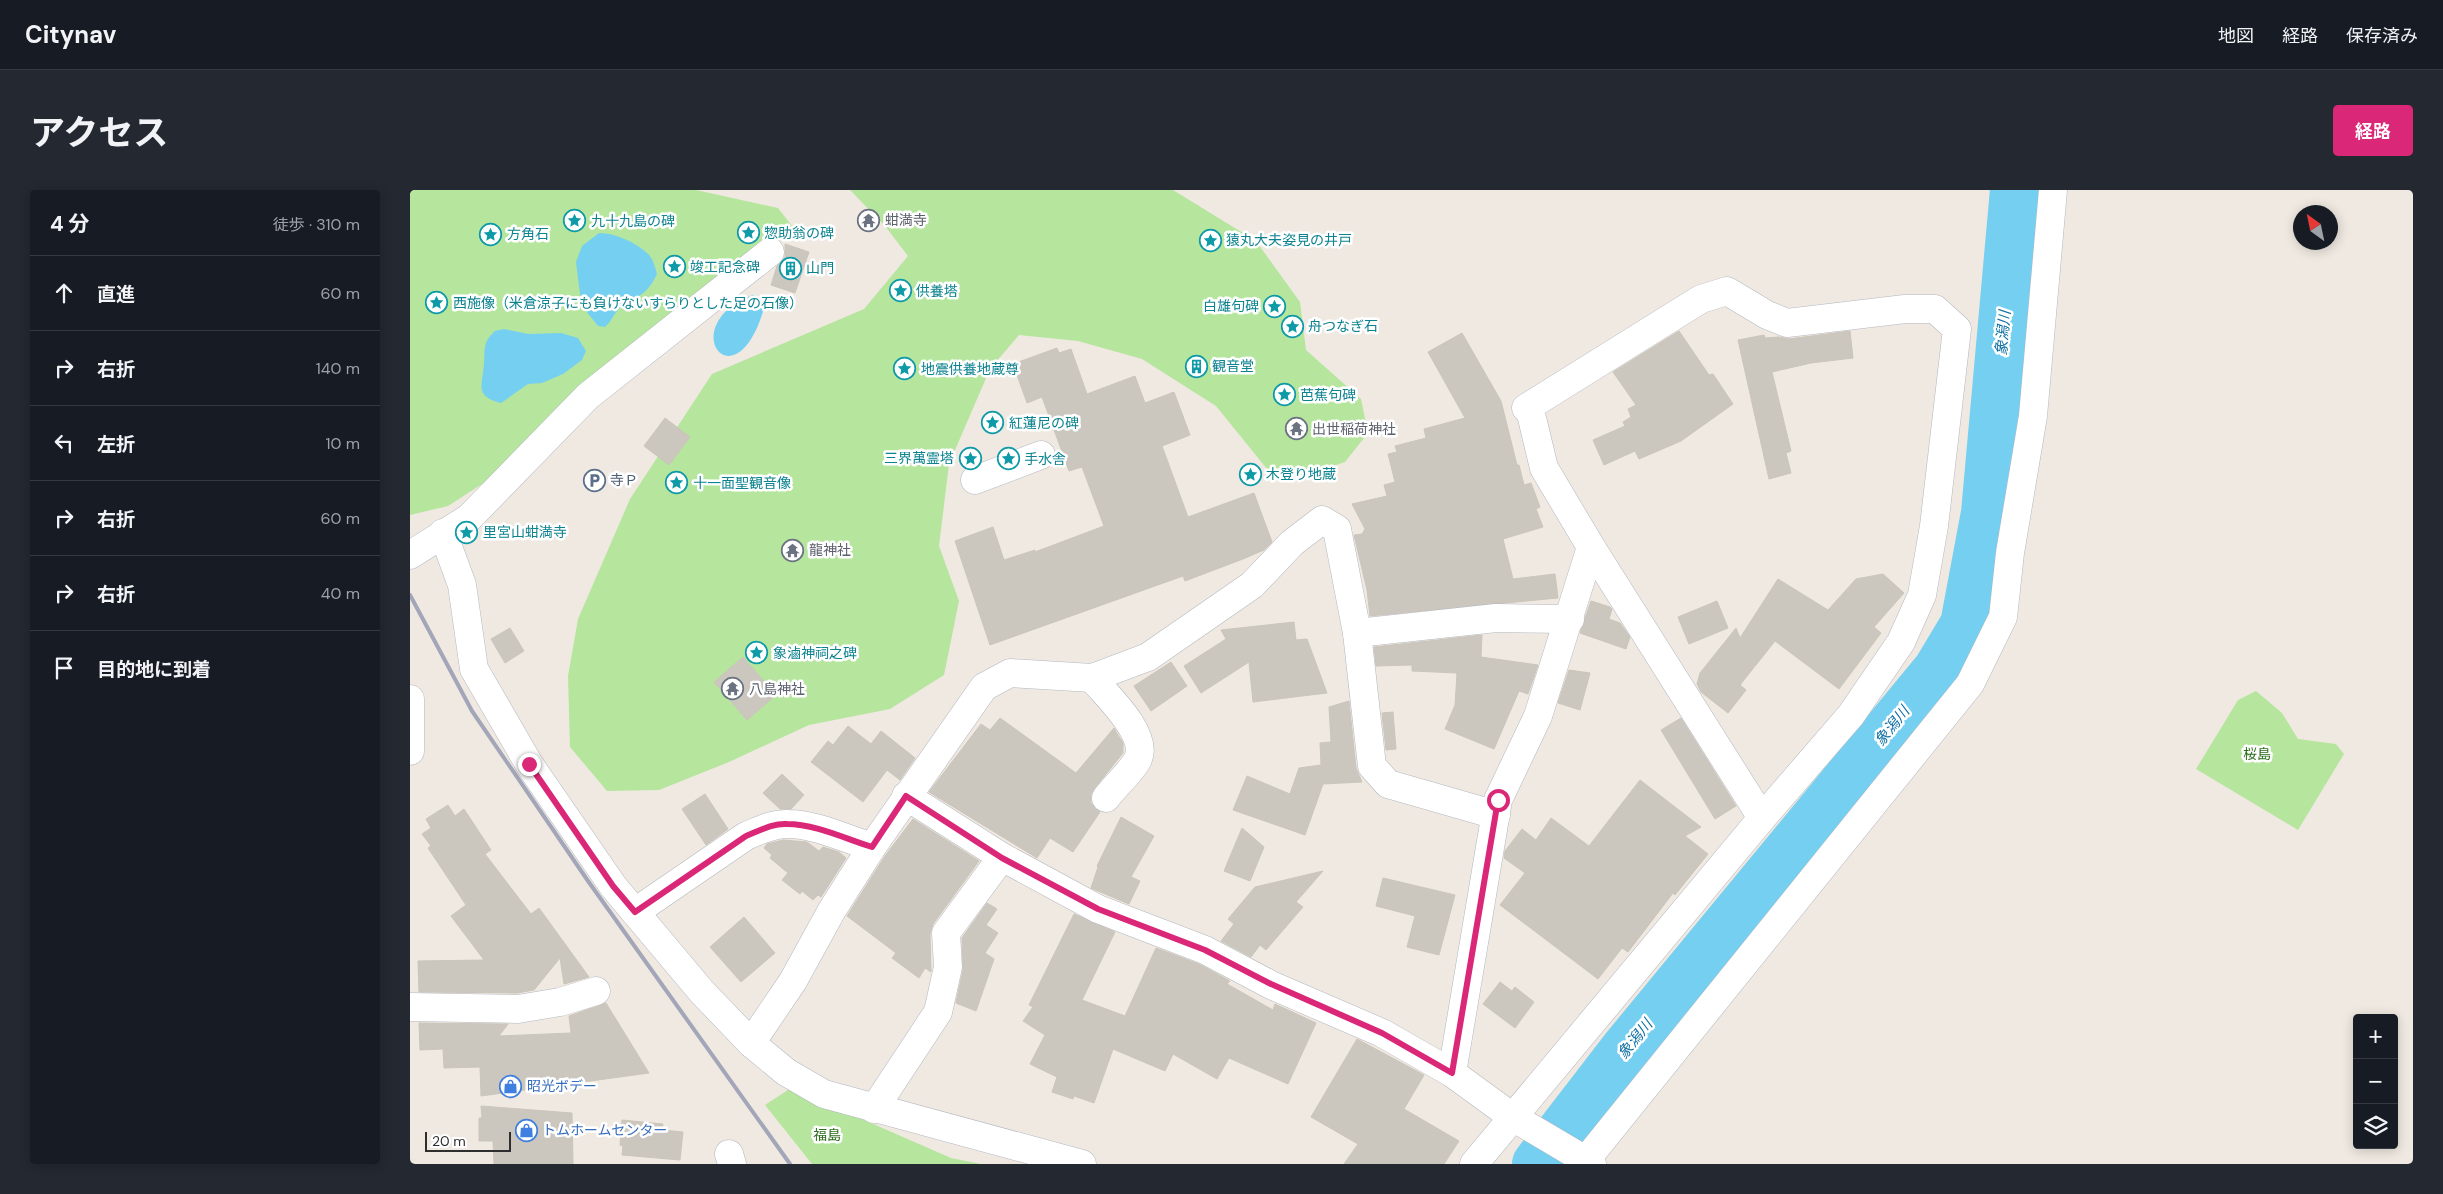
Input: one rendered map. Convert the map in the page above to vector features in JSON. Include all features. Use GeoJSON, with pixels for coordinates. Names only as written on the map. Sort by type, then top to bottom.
{"type":"FeatureCollection","features":[{"type":"Feature","properties":{"kind":"street"},"geometry":{"type":"LineString","coordinates":[[906,796],[1002,858],[1098,909],[1205,950],[1271,984],[1382,1033],[1452,1073],[1512,1117],[1589,1162],[1970,684],[2003,617],[2010,553],[2033,416],[2053,190]]}},
{"type":"Feature","properties":{"kind":"street"},"geometry":{"type":"LineString","coordinates":[[410,555],[469,518],[588,396],[770,252]]}},
{"type":"Feature","properties":{"kind":"street"},"geometry":{"type":"LineString","coordinates":[[1474,1164],[1762,818],[1851,716],[1901,642],[1922,595],[1934,526],[1957,329],[1934,309],[1905,309],[1787,323],[1767,315],[1727,291],[1701,299],[1529,413],[1544,468],[1762,818]]}},
{"type":"Feature","properties":{"kind":"street"},"geometry":{"type":"LineString","coordinates":[[976,480],[1041,455]]}},
{"type":"Feature","properties":{"kind":"street"},"geometry":{"type":"LineString","coordinates":[[751,1043],[793,981],[832,910],[872,847],[984,687],[1010,673],[1092,678],[1148,657],[1252,584],[1292,543],[1322,520],[1337,529],[1357,633],[1372,766],[1388,784],[1496,815]]}},
{"type":"Feature","properties":{"kind":"street"},"geometry":{"type":"LineString","coordinates":[[443,533],[462,585],[474,669],[529,764],[613,886],[702,992],[751,1043],[786,1072],[824,1094],[1082,1164]]}},
{"type":"Feature","properties":{"kind":"street"},"geometry":{"type":"LineString","coordinates":[[1452,1073],[1498,800],[1538,716],[1570,619],[1591,546]]}},
{"type":"Feature","properties":{"kind":"street"},"geometry":{"type":"LineString","coordinates":[[1357,633],[1496,618],[1570,619]]}},
{"type":"Feature","properties":{"kind":"street"},"geometry":{"type":"LineString","coordinates":[[1092,678],[1134,726],[1140,746],[1139,758],[1106,798]]}},
{"type":"Feature","properties":{"kind":"street"},"geometry":{"type":"LineString","coordinates":[[410,700],[410,751]]}},
{"type":"Feature","properties":{"kind":"street"},"geometry":{"type":"LineString","coordinates":[[635,912],[746,836],[766,828],[787,824],[814,829],[872,847]]}},
{"type":"Feature","properties":{"kind":"street"},"geometry":{"type":"LineString","coordinates":[[874,1109],[938,1012],[948,967],[946,933],[1002,858]]}},
{"type":"Feature","properties":{"kind":"street"},"geometry":{"type":"LineString","coordinates":[[410,1007],[518,1009],[560,1002],[596,990]]}},
{"type":"Feature","properties":{"kind":"green space"},"geometry":{"type":"Polygon","coordinates":[[[410,190],[696,190],[778,208],[792,226],[527,455],[448,506],[410,515],[410,190]]]}},
{"type":"Feature","properties":{"kind":"green space"},"geometry":{"type":"Polygon","coordinates":[[[850,190],[1173,190],[1256,241],[1300,302],[1306,350],[1361,399],[1368,433],[1345,462],[1304,476],[1267,469],[1216,406],[1142,359],[1078,341],[1019,335],[990,369],[949,464],[939,546],[959,601],[944,675],[890,709],[809,725],[729,762],[659,790],[607,791],[570,747],[568,676],[578,619],[630,499],[712,374],[864,309],[908,256],[885,226],[850,190]]]}},
{"type":"Feature","properties":{"kind":"green space","name":"桜島"},"geometry":{"type":"Polygon","coordinates":[[[2256,691],[2282,713],[2298,739],[2336,744],[2344,754],[2298,830],[2196,769],[2238,700],[2256,691]]]}},
{"type":"Feature","properties":{"kind":"green space","name":"福島"},"geometry":{"type":"Polygon","coordinates":[[[791,1088],[951,1158],[981,1164],[812,1164],[765,1105],[791,1088]]]}},
{"type":"Feature","properties":{"kind":"water"},"geometry":{"type":"Polygon","coordinates":[[[599,233],[618,236],[642,249],[651,257],[657,274],[648,288],[617,311],[605,327],[598,326],[586,311],[580,294],[576,262],[582,246],[599,233]]]}},
{"type":"Feature","properties":{"kind":"water"},"geometry":{"type":"Polygon","coordinates":[[[753,295],[761,298],[765,305],[753,336],[740,352],[727,356],[718,351],[714,339],[717,324],[729,308],[753,295]]]}},
{"type":"Feature","properties":{"kind":"water"},"geometry":{"type":"Polygon","coordinates":[[[504,329],[528,334],[561,333],[578,338],[586,351],[582,360],[563,374],[542,383],[528,384],[501,403],[486,397],[483,393],[482,383],[487,342],[495,331],[504,329]]]}},
{"type":"Feature","properties":{"kind":"building","name":"山門"},"geometry":{"type":"Polygon","coordinates":[[[785,244],[809,252],[795,293],[771,285],[777,266],[785,257],[785,244]]]}},
{"type":"Feature","properties":{"kind":"building"},"geometry":{"type":"Polygon","coordinates":[[[1679,331],[1709,375],[1713,374],[1733,404],[1681,441],[1639,459],[1635,451],[1604,465],[1593,440],[1625,426],[1623,422],[1631,417],[1628,409],[1636,405],[1613,372],[1679,331]]]}},
{"type":"Feature","properties":{"kind":"building"},"geometry":{"type":"Polygon","coordinates":[[[1850,331],[1853,358],[1811,363],[1772,372],[1791,451],[1786,453],[1791,473],[1769,479],[1738,340],[1764,335],[1765,338],[1779,337],[1789,339],[1850,331]]]}},
{"type":"Feature","properties":{"kind":"building"},"geometry":{"type":"Polygon","coordinates":[[[1462,333],[1501,401],[1524,485],[1531,483],[1540,507],[1536,509],[1543,527],[1503,539],[1513,579],[1555,574],[1558,598],[1370,616],[1367,590],[1354,535],[1362,534],[1365,529],[1352,504],[1387,496],[1384,485],[1395,482],[1388,454],[1397,452],[1395,446],[1426,438],[1424,429],[1465,418],[1428,352],[1462,333]]]}},
{"type":"Feature","properties":{"kind":"building"},"geometry":{"type":"Polygon","coordinates":[[[1057,348],[1059,353],[1071,349],[1087,394],[1135,376],[1145,403],[1174,392],[1190,435],[1162,446],[1188,517],[1254,493],[1272,542],[1264,550],[1185,581],[1183,576],[990,645],[955,541],[993,527],[1004,560],[1035,550],[1035,552],[1104,526],[1082,467],[1069,471],[1042,397],[1027,403],[1013,364],[1057,348]]]}},
{"type":"Feature","properties":{"kind":"building"},"geometry":{"type":"Polygon","coordinates":[[[665,418],[690,437],[669,465],[644,446],[665,418]]]}},
{"type":"Feature","properties":{"kind":"building"},"geometry":{"type":"Polygon","coordinates":[[[1883,574],[1904,593],[1874,627],[1881,633],[1839,689],[1775,641],[1740,685],[1746,690],[1728,713],[1701,692],[1697,684],[1700,673],[1736,628],[1740,638],[1778,579],[1828,610],[1856,579],[1883,574]]]}},
{"type":"Feature","properties":{"kind":"building"},"geometry":{"type":"Polygon","coordinates":[[[1591,601],[1612,609],[1609,619],[1620,623],[1630,637],[1626,649],[1580,633],[1591,601]]]}},
{"type":"Feature","properties":{"kind":"building"},"geometry":{"type":"Polygon","coordinates":[[[1717,601],[1728,628],[1689,644],[1678,617],[1717,601]]]}},
{"type":"Feature","properties":{"kind":"building"},"geometry":{"type":"Polygon","coordinates":[[[1294,622],[1296,640],[1307,639],[1327,693],[1253,702],[1249,662],[1201,693],[1184,666],[1226,639],[1221,630],[1294,622]]]}},
{"type":"Feature","properties":{"kind":"building"},"geometry":{"type":"Polygon","coordinates":[[[510,628],[524,651],[505,663],[491,639],[510,628]]]}},
{"type":"Feature","properties":{"kind":"building"},"geometry":{"type":"Polygon","coordinates":[[[1482,635],[1481,657],[1538,665],[1528,694],[1519,691],[1494,749],[1445,729],[1455,705],[1457,673],[1412,671],[1412,665],[1376,666],[1374,647],[1482,635]]]}},
{"type":"Feature","properties":{"kind":"building","name":"八島神社"},"geometry":{"type":"Polygon","coordinates":[[[743,657],[776,695],[747,720],[714,682],[743,657]]]}},
{"type":"Feature","properties":{"kind":"building"},"geometry":{"type":"Polygon","coordinates":[[[1171,662],[1187,686],[1151,711],[1134,686],[1171,662]]]}},
{"type":"Feature","properties":{"kind":"building"},"geometry":{"type":"Polygon","coordinates":[[[1569,670],[1590,673],[1580,710],[1558,703],[1569,670]]]}},
{"type":"Feature","properties":{"kind":"building"},"geometry":{"type":"Polygon","coordinates":[[[1349,701],[1356,768],[1362,782],[1323,784],[1305,835],[1233,810],[1247,776],[1290,794],[1299,768],[1321,765],[1320,743],[1331,742],[1329,707],[1349,701]]]}},
{"type":"Feature","properties":{"kind":"building"},"geometry":{"type":"Polygon","coordinates":[[[1393,712],[1396,749],[1386,750],[1382,713],[1393,712]]]}},
{"type":"Feature","properties":{"kind":"building"},"geometry":{"type":"Polygon","coordinates":[[[1000,718],[1076,773],[1114,728],[1123,743],[1123,753],[1091,795],[1091,803],[1100,812],[1073,852],[1050,838],[1037,858],[929,792],[981,724],[990,730],[1000,718]]]}},
{"type":"Feature","properties":{"kind":"building"},"geometry":{"type":"Polygon","coordinates":[[[1681,718],[1736,806],[1715,819],[1661,730],[1681,718]]]}},
{"type":"Feature","properties":{"kind":"building"},"geometry":{"type":"Polygon","coordinates":[[[848,726],[871,744],[881,731],[915,758],[900,780],[887,770],[863,802],[811,762],[828,741],[833,745],[848,726]]]}},
{"type":"Feature","properties":{"kind":"building"},"geometry":{"type":"Polygon","coordinates":[[[782,774],[804,795],[791,809],[780,809],[763,793],[782,774]]]}},
{"type":"Feature","properties":{"kind":"building"},"geometry":{"type":"Polygon","coordinates":[[[1640,780],[1701,827],[1685,836],[1708,854],[1675,895],[1673,893],[1628,952],[1622,948],[1598,979],[1500,905],[1525,873],[1504,858],[1505,851],[1522,829],[1536,840],[1551,818],[1589,846],[1640,780]]]}},
{"type":"Feature","properties":{"kind":"building"},"geometry":{"type":"Polygon","coordinates":[[[705,794],[728,829],[706,845],[682,809],[705,794]]]}},
{"type":"Feature","properties":{"kind":"building"},"geometry":{"type":"Polygon","coordinates":[[[448,805],[455,816],[464,809],[491,850],[485,854],[531,914],[539,908],[589,977],[564,984],[560,958],[534,990],[517,993],[419,992],[418,961],[484,960],[451,916],[466,905],[428,848],[431,846],[422,834],[431,828],[426,819],[448,805]]]}},
{"type":"Feature","properties":{"kind":"building"},"geometry":{"type":"Polygon","coordinates":[[[1121,817],[1154,836],[1131,877],[1140,881],[1129,904],[1091,888],[1097,866],[1121,817]]]}},
{"type":"Feature","properties":{"kind":"building"},"geometry":{"type":"Polygon","coordinates":[[[913,819],[979,861],[933,924],[930,934],[931,972],[925,968],[919,978],[892,958],[896,953],[847,916],[885,856],[913,819]]]}},
{"type":"Feature","properties":{"kind":"building"},"geometry":{"type":"Polygon","coordinates":[[[1242,828],[1264,847],[1250,881],[1224,871],[1242,828]]]}},
{"type":"Feature","properties":{"kind":"building"},"geometry":{"type":"Polygon","coordinates":[[[783,840],[807,842],[819,851],[823,847],[839,852],[846,858],[821,897],[818,895],[813,900],[802,891],[800,894],[782,880],[788,873],[770,858],[772,855],[764,848],[767,844],[783,840]]]}},
{"type":"Feature","properties":{"kind":"building"},"geometry":{"type":"Polygon","coordinates":[[[1323,871],[1296,902],[1303,907],[1266,950],[1260,945],[1251,957],[1221,941],[1234,924],[1228,919],[1255,887],[1323,871]]]}},
{"type":"Feature","properties":{"kind":"building"},"geometry":{"type":"Polygon","coordinates":[[[1383,878],[1455,895],[1439,955],[1407,947],[1415,916],[1376,906],[1383,878]]]}},
{"type":"Feature","properties":{"kind":"building"},"geometry":{"type":"Polygon","coordinates":[[[987,903],[997,909],[986,925],[998,933],[985,953],[994,959],[976,1011],[956,1003],[963,970],[962,938],[987,903]]]}},
{"type":"Feature","properties":{"kind":"building"},"geometry":{"type":"Polygon","coordinates":[[[1074,914],[1115,932],[1082,1000],[1125,1016],[1156,948],[1199,964],[1230,981],[1227,984],[1273,1010],[1275,1004],[1316,1023],[1288,1084],[1229,1058],[1217,1079],[1173,1054],[1165,1071],[1113,1049],[1094,1103],[1074,1096],[1073,1099],[1052,1092],[1057,1077],[1030,1064],[1045,1035],[1023,1021],[1033,1007],[1029,1005],[1074,914]]]}},
{"type":"Feature","properties":{"kind":"building"},"geometry":{"type":"Polygon","coordinates":[[[744,917],[775,953],[741,982],[710,947],[744,917]]]}},
{"type":"Feature","properties":{"kind":"building"},"geometry":{"type":"Polygon","coordinates":[[[1500,982],[1512,991],[1515,987],[1534,1002],[1515,1028],[1483,1004],[1500,982]]]}},
{"type":"Feature","properties":{"kind":"building"},"geometry":{"type":"Polygon","coordinates":[[[606,1003],[649,1073],[481,1096],[480,1067],[444,1068],[443,1049],[420,1050],[419,1023],[508,1024],[499,1036],[571,1033],[569,1016],[606,1003]]]}},
{"type":"Feature","properties":{"kind":"building"},"geometry":{"type":"Polygon","coordinates":[[[1357,1039],[1424,1075],[1404,1109],[1459,1141],[1444,1164],[1344,1164],[1358,1144],[1311,1117],[1357,1039]]]}},
{"type":"Feature","properties":{"kind":"building","name":"トムホームセンター"},"geometry":{"type":"Polygon","coordinates":[[[481,1106],[572,1113],[573,1164],[494,1164],[493,1141],[479,1141],[479,1118],[482,1118],[481,1106]]]}},
{"type":"Feature","properties":{"kind":"building"},"geometry":{"type":"Polygon","coordinates":[[[622,1120],[663,1124],[662,1130],[683,1132],[680,1160],[622,1155],[623,1146],[620,1145],[622,1120]]]}},
{"type":"Feature","properties":{"kind":"waterway","name":"象潟川"},"geometry":{"type":"LineString","coordinates":[[1538,1164],[1625,1051],[1939,670],[1966,625],[1987,513],[2016,190]]}},
{"type":"Feature","properties":{"kind":"railway"},"geometry":{"type":"LineString","coordinates":[[410,595],[472,711],[588,881],[790,1164]]}},
{"type":"Feature","properties":{"kind":"place","name":"蚶満寺"},"geometry":{"type":"Point","coordinates":[869,220]}},
{"type":"Feature","properties":{"kind":"place","name":"九十九島の碑"},"geometry":{"type":"Point","coordinates":[575,221]}},
{"type":"Feature","properties":{"kind":"place","name":"惣助翁の碑"},"geometry":{"type":"Point","coordinates":[748,233]}},
{"type":"Feature","properties":{"kind":"place","name":"方角石"},"geometry":{"type":"Point","coordinates":[491,234]}},
{"type":"Feature","properties":{"kind":"place","name":"猿丸大夫姿見の井戸"},"geometry":{"type":"Point","coordinates":[1210,240]}},
{"type":"Feature","properties":{"kind":"place","name":"竣工記念碑"},"geometry":{"type":"Point","coordinates":[674,267]}},
{"type":"Feature","properties":{"kind":"place","name":"山門"},"geometry":{"type":"Point","coordinates":[790,268]}},
{"type":"Feature","properties":{"kind":"place","name":"供養塔"},"geometry":{"type":"Point","coordinates":[900,291]}},
{"type":"Feature","properties":{"kind":"place","name":"西施像（米倉涼子にも負けないすらりとした足の石像）"},"geometry":{"type":"Point","coordinates":[437,303]}},
{"type":"Feature","properties":{"kind":"place","name":"白雄句碑"},"geometry":{"type":"Point","coordinates":[1275,306]}},
{"type":"Feature","properties":{"kind":"place","name":"舟つなぎ石"},"geometry":{"type":"Point","coordinates":[1292,326]}},
{"type":"Feature","properties":{"kind":"place","name":"観音堂"},"geometry":{"type":"Point","coordinates":[1196,366]}},
{"type":"Feature","properties":{"kind":"place","name":"地震供養地蔵尊"},"geometry":{"type":"Point","coordinates":[905,369]}},
{"type":"Feature","properties":{"kind":"place","name":"芭蕉句碑"},"geometry":{"type":"Point","coordinates":[1284,395]}},
{"type":"Feature","properties":{"kind":"place","name":"紅蓮尼の碑"},"geometry":{"type":"Point","coordinates":[993,423]}},
{"type":"Feature","properties":{"kind":"place","name":"出世稲荷神社"},"geometry":{"type":"Point","coordinates":[1296,429]}},
{"type":"Feature","properties":{"kind":"place","name":"三界萬霊塔"},"geometry":{"type":"Point","coordinates":[970,458]}},
{"type":"Feature","properties":{"kind":"place","name":"手水舎"},"geometry":{"type":"Point","coordinates":[1008,459]}},
{"type":"Feature","properties":{"kind":"place","name":"木登り地蔵"},"geometry":{"type":"Point","coordinates":[1250,474]}},
{"type":"Feature","properties":{"kind":"place","name":"寺Ｐ"},"geometry":{"type":"Point","coordinates":[594,480]}},
{"type":"Feature","properties":{"kind":"place","name":"十一面聖観音像"},"geometry":{"type":"Point","coordinates":[677,483]}},
{"type":"Feature","properties":{"kind":"place","name":"里宮山蚶満寺"},"geometry":{"type":"Point","coordinates":[467,532]}},
{"type":"Feature","properties":{"kind":"place","name":"龍神社"},"geometry":{"type":"Point","coordinates":[793,550]}},
{"type":"Feature","properties":{"kind":"place","name":"象滷神祠之碑"},"geometry":{"type":"Point","coordinates":[757,653]}},
{"type":"Feature","properties":{"kind":"place","name":"八島神社"},"geometry":{"type":"Point","coordinates":[733,689]}},
{"type":"Feature","properties":{"kind":"place","name":"昭光ボデー"},"geometry":{"type":"Point","coordinates":[511,1086]}},
{"type":"Feature","properties":{"kind":"place","name":"トムホームセンター"},"geometry":{"type":"Point","coordinates":[526,1130]}},
{"type":"Feature","properties":{"kind":"route"},"geometry":{"type":"LineString","coordinates":[[529,764],[613,886],[635,912],[746,836],[766,828],[787,824],[814,829],[872,847],[906,796],[1002,858],[1098,909],[1205,950],[1271,984],[1382,1033],[1452,1073],[1498,800]]}}]}
